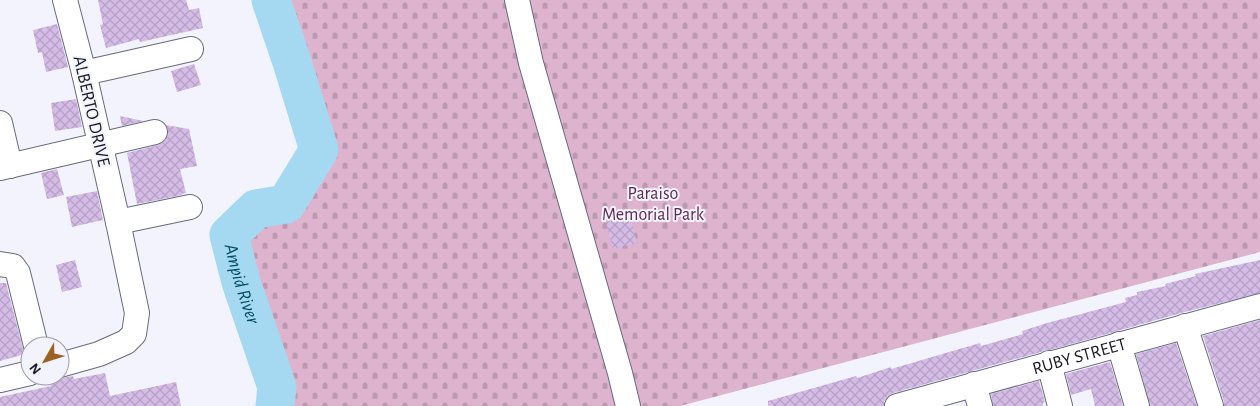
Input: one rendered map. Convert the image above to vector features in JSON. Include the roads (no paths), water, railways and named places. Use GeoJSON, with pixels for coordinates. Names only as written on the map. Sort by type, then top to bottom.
{"type":"FeatureCollection","features":[{"type":"Feature","properties":{"kind":"street","name":"ALBERTO DRIVE"},"geometry":{"type":"LineString","coordinates":[[65,0],[84,73],[137,313],[134,334],[126,342],[99,354],[70,362]]}},
{"type":"Feature","properties":{"kind":"street"},"geometry":{"type":"LineString","coordinates":[[517,0],[531,63],[628,406]]}},
{"type":"Feature","properties":{"kind":"street"},"geometry":{"type":"LineString","coordinates":[[84,73],[192,48]]}},
{"type":"Feature","properties":{"kind":"street"},"geometry":{"type":"LineString","coordinates":[[0,123],[5,167],[156,132]]}},
{"type":"Feature","properties":{"kind":"street"},"geometry":{"type":"LineString","coordinates":[[118,222],[190,207]]}},
{"type":"Feature","properties":{"kind":"street"},"geometry":{"type":"LineString","coordinates":[[0,264],[13,266],[18,273],[34,336]]}},
{"type":"Feature","properties":{"kind":"street","name":"RUBY STREET"},"geometry":{"type":"LineString","coordinates":[[899,406],[977,395],[1049,363],[1185,326],[1259,311]]}},
{"type":"Feature","properties":{"kind":"street"},"geometry":{"type":"LineString","coordinates":[[1185,326],[1211,406]]}},
{"type":"Feature","properties":{"kind":"street"},"geometry":{"type":"LineString","coordinates":[[1119,344],[1137,406]]}},
{"type":"Feature","properties":{"kind":"street"},"geometry":{"type":"LineString","coordinates":[[1049,363],[1060,406]]}},
{"type":"Feature","properties":{"kind":"street"},"geometry":{"type":"LineString","coordinates":[[0,380],[20,375]]}},
{"type":"Feature","properties":{"kind":"waterway","name":"Ampid River"},"geometry":{"type":"LineString","coordinates":[[271,0],[319,150],[286,204],[256,209],[229,235],[241,282],[277,387],[275,406]]}},
{"type":"Feature","properties":{"kind":"park label","name":"Paraiso Memorial Park"},"geometry":{"type":"Point","coordinates":[653,203]}}]}
